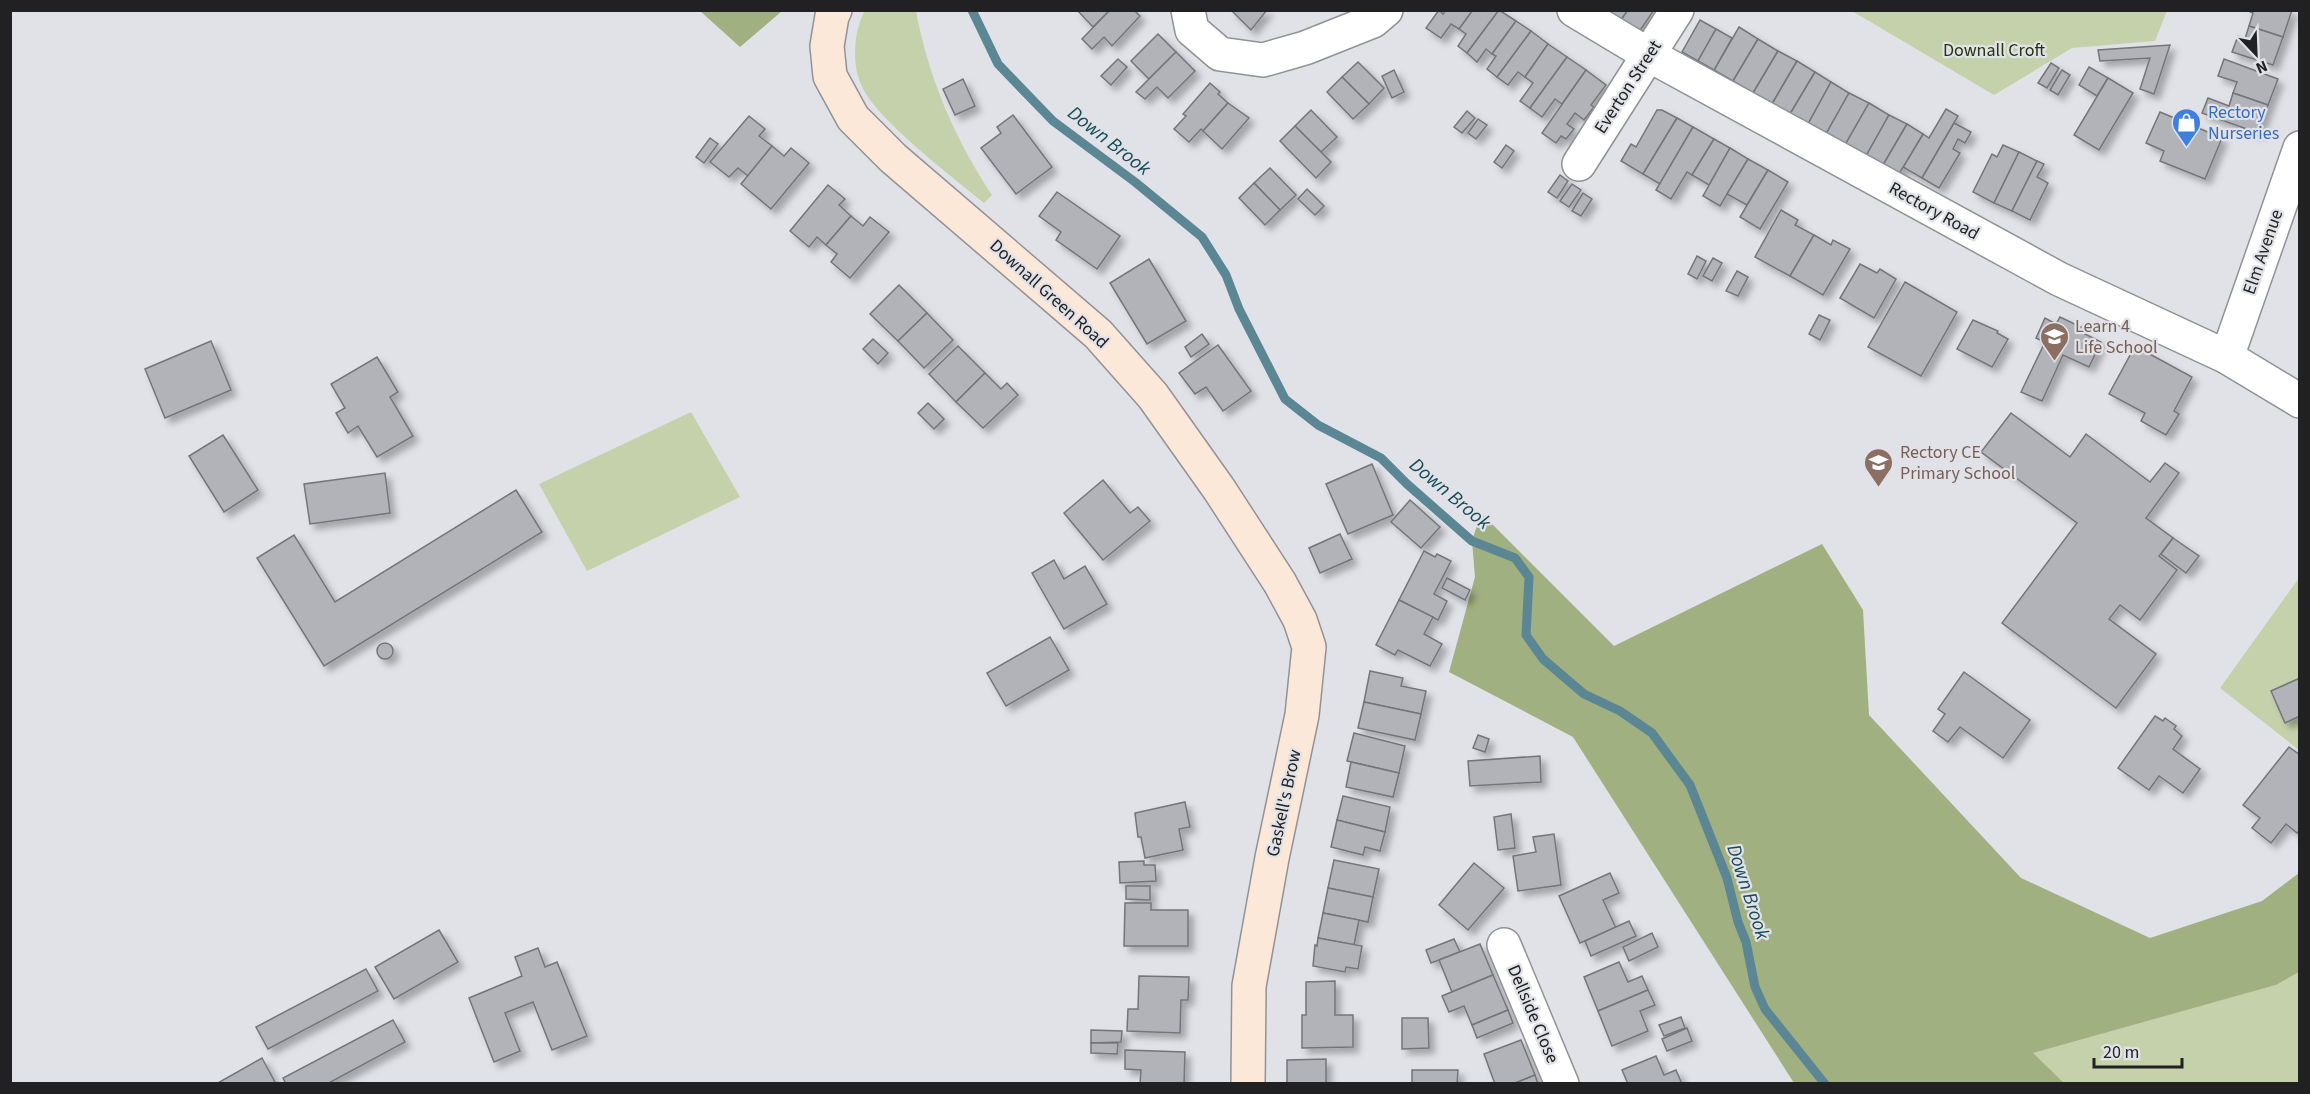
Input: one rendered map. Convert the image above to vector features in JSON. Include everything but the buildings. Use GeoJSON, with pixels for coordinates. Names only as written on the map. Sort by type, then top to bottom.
{"type":"FeatureCollection","features":[{"type":"Feature","properties":{"kind":"main road","name":"Downall Green Road"},"geometry":{"type":"LineString","coordinates":[[835,10],[827,46],[830,76],[853,118],[893,158],[1106,343],[1153,396],[1219,489],[1280,583],[1300,620]]}},
{"type":"Feature","properties":{"kind":"main road","name":"Gaskell's Brow"},"geometry":{"type":"LineString","coordinates":[[1248,1083],[1249,986],[1272,858],[1302,715],[1309,647],[1300,620]]}},
{"type":"Feature","properties":{"kind":"street"},"geometry":{"type":"LineString","coordinates":[[1188,10],[1192,30],[1220,54],[1263,60],[1305,48],[1373,21],[1386,10]]}},
{"type":"Feature","properties":{"kind":"street","name":"Rectory Road"},"geometry":{"type":"LineString","coordinates":[[1574,10],[1649,55],[2059,279],[2227,357],[2300,401]]}},
{"type":"Feature","properties":{"kind":"street","name":"Everton Street"},"geometry":{"type":"LineString","coordinates":[[1579,164],[1677,10]]}},
{"type":"Feature","properties":{"kind":"street","name":"Elm Avenue"},"geometry":{"type":"LineString","coordinates":[[2227,357],[2300,148]]}},
{"type":"Feature","properties":{"kind":"street","name":"Dellside Close"},"geometry":{"type":"LineString","coordinates":[[1504,945],[1562,1083]]}},
{"type":"Feature","properties":{"kind":"green space"},"geometry":{"type":"Polygon","coordinates":[[[865,10],[916,11],[928,60],[945,107],[966,152],[992,195],[984,203],[896,129],[868,96],[857,73],[855,55],[858,27],[865,10]]]}},
{"type":"Feature","properties":{"kind":"green space","name":"Downall Croft"},"geometry":{"type":"Polygon","coordinates":[[[2167,10],[2155,41],[2072,48],[1994,95],[1852,11],[2167,10]]]}},
{"type":"Feature","properties":{"kind":"green space"},"geometry":{"type":"Polygon","coordinates":[[[700,11],[782,11],[740,47],[700,11]]]}},
{"type":"Feature","properties":{"kind":"green space"},"geometry":{"type":"Polygon","coordinates":[[[691,412],[740,497],[587,571],[539,484],[691,412]]]}},
{"type":"Feature","properties":{"kind":"green space"},"geometry":{"type":"Polygon","coordinates":[[[1481,513],[1614,646],[1822,544],[1863,610],[1869,715],[2021,878],[2150,938],[2262,901],[2299,873],[2299,972],[2276,985],[2033,1053],[2064,1083],[1794,1083],[1573,737],[1449,672],[1475,577],[1472,541],[1481,513]]]}},
{"type":"Feature","properties":{"kind":"green space"},"geometry":{"type":"Polygon","coordinates":[[[2299,578],[2299,750],[2220,688],[2299,578]]]}},
{"type":"Feature","properties":{"kind":"green space"},"geometry":{"type":"Polygon","coordinates":[[[2299,972],[2299,1083],[2064,1083],[2032,1053],[2276,985],[2299,972]]]}},
{"type":"Feature","properties":{"kind":"waterway","name":"Down Brook"},"geometry":{"type":"LineString","coordinates":[[972,10],[998,64],[1053,121],[1135,182],[1202,237],[1226,275],[1239,309],[1285,399],[1318,425],[1381,458],[1472,541],[1515,558],[1529,577],[1526,635],[1543,659],[1584,694],[1620,711],[1652,733],[1690,785],[1727,878],[1738,922],[1746,942],[1755,987],[1765,1009],[1825,1084]]}},
{"type":"Feature","properties":{"kind":"place","name":"Rectory Nurseries"},"geometry":{"type":"Point","coordinates":[2187,148]}},
{"type":"Feature","properties":{"kind":"place","name":"Learn 4 Life School"},"geometry":{"type":"Point","coordinates":[2054,362]}},
{"type":"Feature","properties":{"kind":"place","name":"Rectory CE Primary School"},"geometry":{"type":"Point","coordinates":[1879,488]}}]}
